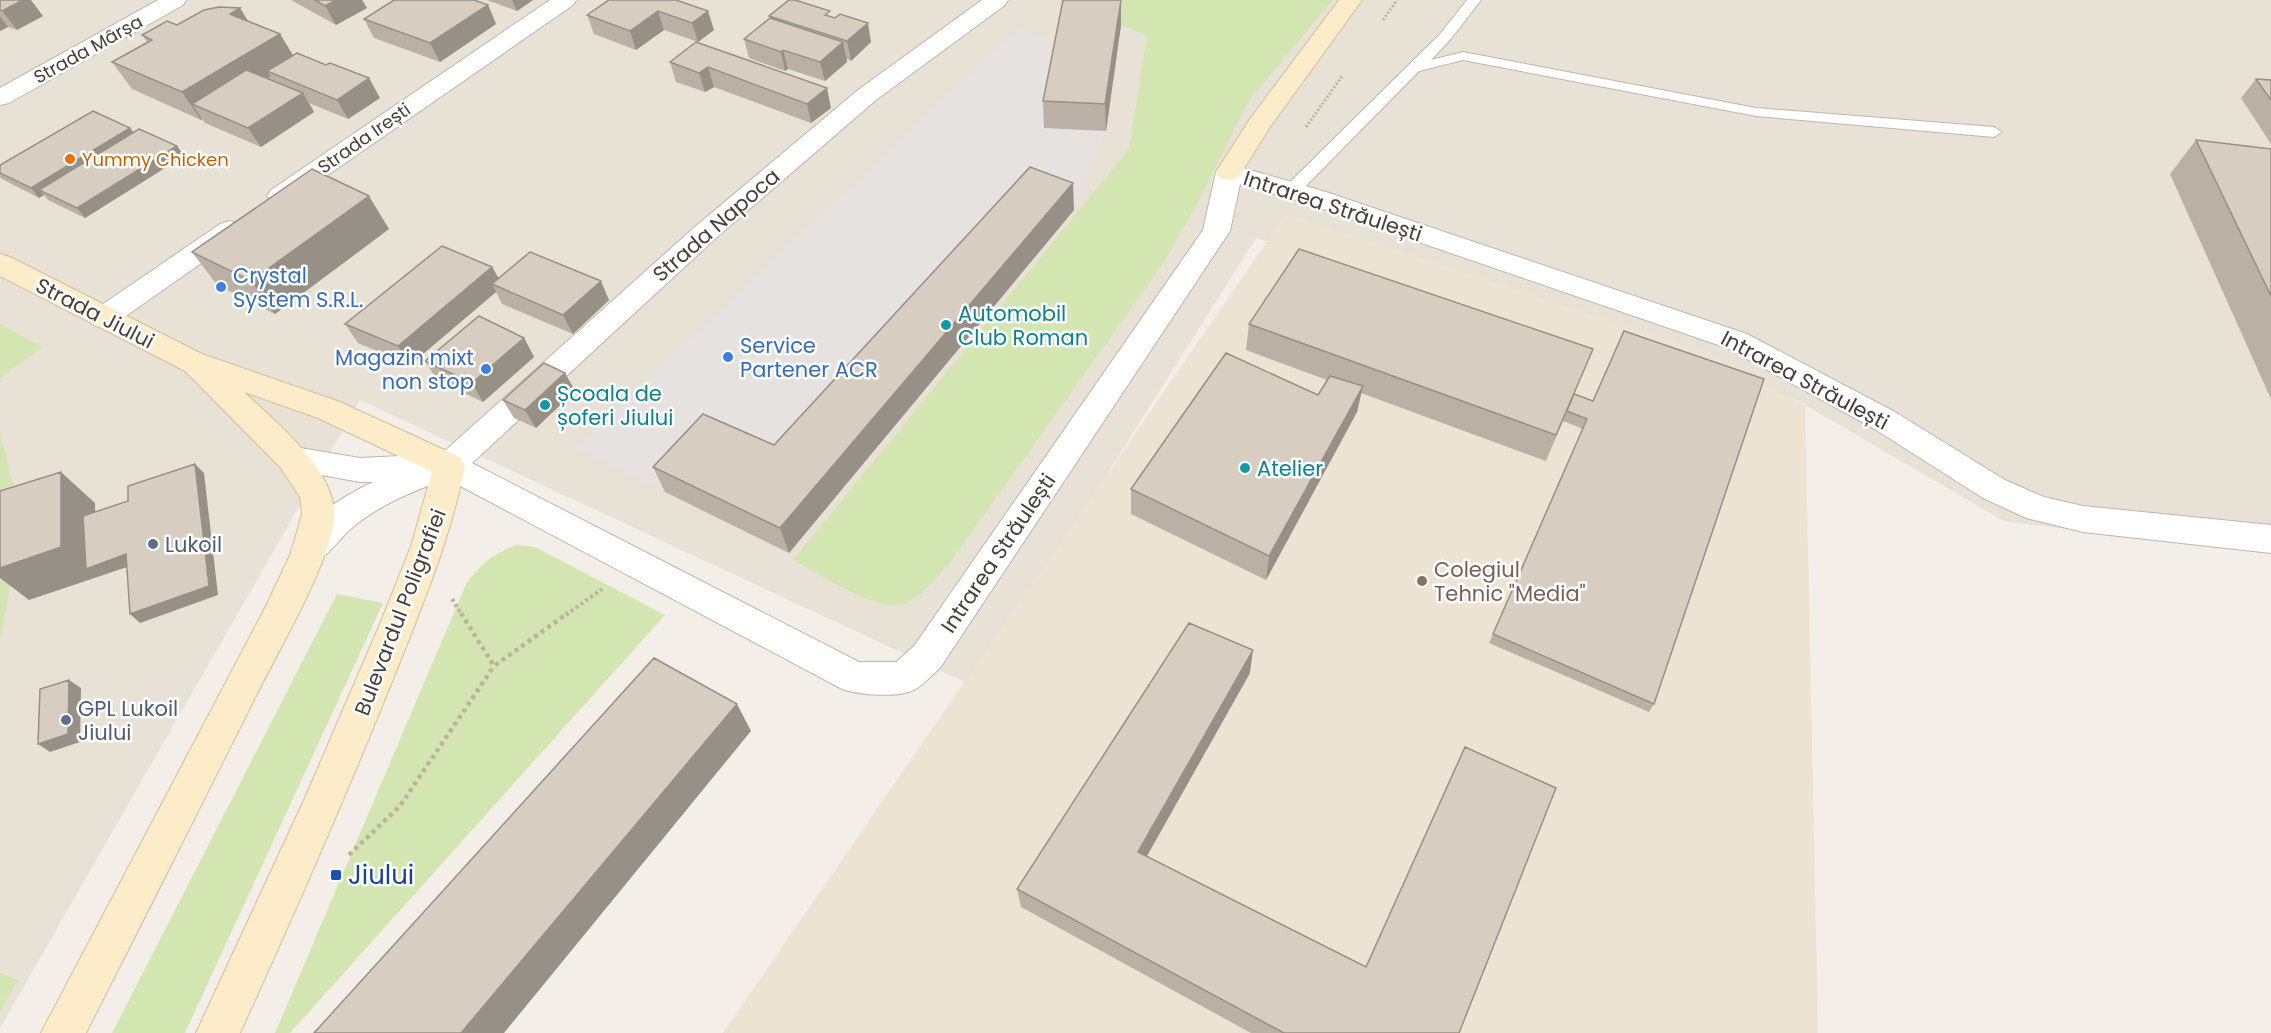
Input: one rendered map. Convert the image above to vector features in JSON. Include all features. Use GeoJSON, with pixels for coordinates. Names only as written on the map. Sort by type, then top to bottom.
{"type":"FeatureCollection","features":[{"type":"Feature","properties":{"kind":"main road"},"geometry":{"type":"LineString","coordinates":[[1229,172],[1259,124],[1351,0]]}},
{"type":"Feature","properties":{"kind":"main road","name":"Strada Jiului"},"geometry":{"type":"LineString","coordinates":[[0,264],[191,362]]}},
{"type":"Feature","properties":{"kind":"main road"},"geometry":{"type":"LineString","coordinates":[[191,362],[329,410],[449,466]]}},
{"type":"Feature","properties":{"kind":"main road"},"geometry":{"type":"LineString","coordinates":[[63,1033],[273,627],[308,550],[319,511],[313,485],[294,459],[191,362]]}},
{"type":"Feature","properties":{"kind":"main road","name":"Bulevardul Poligrafiei"},"geometry":{"type":"LineString","coordinates":[[218,1033],[294,871],[410,593],[442,502],[449,466]]}},
{"type":"Feature","properties":{"kind":"street","name":"Strada Mârșa"},"geometry":{"type":"LineString","coordinates":[[0,98],[175,0]]}},
{"type":"Feature","properties":{"kind":"street","name":"Strada Irești"},"geometry":{"type":"LineString","coordinates":[[103,318],[566,0]]}},
{"type":"Feature","properties":{"kind":"street","name":"Strada Napoca"},"geometry":{"type":"LineString","coordinates":[[449,466],[706,232],[867,95],[997,0]]}},
{"type":"Feature","properties":{"kind":"street","name":"Intrarea Străulești"},"geometry":{"type":"LineString","coordinates":[[449,466],[855,678],[903,678],[927,657],[1216,231],[1229,172],[1737,340],[1884,420],[1994,489],[2038,509],[2083,519],[2271,539]]}},
{"type":"Feature","properties":{"kind":"street"},"geometry":{"type":"LineString","coordinates":[[294,459],[360,470],[449,466]]}},
{"type":"Feature","properties":{"kind":"street"},"geometry":{"type":"LineString","coordinates":[[308,550],[339,519],[372,497],[407,480],[449,466]]}},
{"type":"Feature","properties":{"kind":"lane"},"geometry":{"type":"LineString","coordinates":[[1284,189],[1445,37],[1474,0]]}},
{"type":"Feature","properties":{"kind":"lane"},"geometry":{"type":"LineString","coordinates":[[1413,68],[1463,56],[1756,112],[1994,132]]}},
{"type":"Feature","properties":{"kind":"path"},"geometry":{"type":"LineString","coordinates":[[1376,29],[1397,0]]}},
{"type":"Feature","properties":{"kind":"path"},"geometry":{"type":"LineString","coordinates":[[1284,189],[1273,172],[1349,67]]}},
{"type":"Feature","properties":{"kind":"path"},"geometry":{"type":"LineString","coordinates":[[342,862],[400,806],[494,666],[637,564]]}},
{"type":"Feature","properties":{"kind":"path"},"geometry":{"type":"LineString","coordinates":[[450,595],[494,666]]}},
{"type":"Feature","properties":{"kind":"shaded area"},"geometry":{"type":"Polygon","coordinates":[[[0,0],[2271,0],[2271,554],[2004,521],[1798,401],[1256,238],[973,686],[360,400],[0,1028],[0,0]]]}},
{"type":"Feature","properties":{"kind":"shaded area"},"geometry":{"type":"Polygon","coordinates":[[[1018,28],[1060,44],[1045,128],[1106,131],[1074,210],[783,471],[665,492],[575,448],[1018,28]]]}},
{"type":"Feature","properties":{"kind":"shaded area","name":"Colegiul Tehnic \"Media\""},"geometry":{"type":"Polygon","coordinates":[[[1286,214],[1695,348],[1805,406],[1818,1033],[723,1033],[1286,214]]]}},
{"type":"Feature","properties":{"kind":"green space"},"geometry":{"type":"Polygon","coordinates":[[[1064,0],[1333,0],[1248,102],[1194,210],[1162,265],[949,564],[927,588],[906,603],[888,605],[876,602],[846,589],[793,560],[1129,149],[1147,36],[1064,0]]]}},
{"type":"Feature","properties":{"kind":"green space"},"geometry":{"type":"Polygon","coordinates":[[[0,324],[43,347],[0,378],[0,324]]]}},
{"type":"Feature","properties":{"kind":"green space"},"geometry":{"type":"Polygon","coordinates":[[[0,433],[22,521],[0,641],[0,433]]]}},
{"type":"Feature","properties":{"kind":"green space"},"geometry":{"type":"Polygon","coordinates":[[[517,545],[535,547],[665,615],[290,1033],[275,1033],[467,582],[489,559],[517,545]]]}},
{"type":"Feature","properties":{"kind":"green space"},"geometry":{"type":"Polygon","coordinates":[[[337,594],[383,603],[185,1033],[112,1033],[337,594]]]}},
{"type":"Feature","properties":{"kind":"green space"},"geometry":{"type":"Polygon","coordinates":[[[0,973],[18,980],[0,1011],[0,973]]]}},
{"type":"Feature","properties":{"kind":"building"},"geometry":{"type":"Polygon","coordinates":[[[0,0],[23,0],[2,11],[0,0]]]}},
{"type":"Feature","properties":{"kind":"building"},"geometry":{"type":"Polygon","coordinates":[[[315,0],[336,0],[325,6],[315,0]]]}},
{"type":"Feature","properties":{"kind":"building"},"geometry":{"type":"Polygon","coordinates":[[[394,0],[474,0],[488,5],[430,43],[364,19],[394,0]]]}},
{"type":"Feature","properties":{"kind":"building"},"geometry":{"type":"Polygon","coordinates":[[[609,0],[676,0],[708,11],[692,23],[658,11],[630,31],[587,15],[609,0]]]}},
{"type":"Feature","properties":{"kind":"building"},"geometry":{"type":"Polygon","coordinates":[[[789,0],[830,11],[825,15],[835,18],[840,14],[868,23],[847,41],[769,16],[789,0]]]}},
{"type":"Feature","properties":{"kind":"building"},"geometry":{"type":"Polygon","coordinates":[[[1063,0],[1121,0],[1105,104],[1043,101],[1063,0]]]}},
{"type":"Feature","properties":{"kind":"building"},"geometry":{"type":"Polygon","coordinates":[[[219,7],[240,8],[230,14],[280,34],[182,92],[112,62],[152,40],[142,35],[167,21],[177,25],[204,10],[219,7]]]}},
{"type":"Feature","properties":{"kind":"building"},"geometry":{"type":"Polygon","coordinates":[[[770,18],[843,42],[820,62],[744,39],[770,18]]]}},
{"type":"Feature","properties":{"kind":"building"},"geometry":{"type":"Polygon","coordinates":[[[696,42],[827,88],[807,104],[708,67],[699,73],[670,62],[696,42]]]}},
{"type":"Feature","properties":{"kind":"building"},"geometry":{"type":"Polygon","coordinates":[[[297,53],[326,65],[330,63],[369,78],[337,100],[267,71],[297,53]]]}},
{"type":"Feature","properties":{"kind":"building"},"geometry":{"type":"Polygon","coordinates":[[[246,70],[303,93],[248,128],[192,104],[246,70]]]}},
{"type":"Feature","properties":{"kind":"building"},"geometry":{"type":"Polygon","coordinates":[[[2256,79],[2271,80],[2271,100],[2256,79]]]}},
{"type":"Feature","properties":{"kind":"building"},"geometry":{"type":"Polygon","coordinates":[[[93,111],[130,128],[31,188],[0,173],[0,165],[93,111]]]}},
{"type":"Feature","properties":{"kind":"building"},"geometry":{"type":"Polygon","coordinates":[[[139,129],[177,146],[77,208],[39,190],[139,129]]]}},
{"type":"Feature","properties":{"kind":"building"},"geometry":{"type":"Polygon","coordinates":[[[2196,140],[2271,149],[2271,296],[2196,140]]]}},
{"type":"Feature","properties":{"kind":"building"},"geometry":{"type":"Polygon","coordinates":[[[1030,167],[1073,183],[780,528],[653,467],[703,414],[774,445],[1030,167]]]}},
{"type":"Feature","properties":{"kind":"building"},"geometry":{"type":"Polygon","coordinates":[[[312,169],[369,196],[251,281],[192,252],[312,169]]]}},
{"type":"Feature","properties":{"kind":"building"},"geometry":{"type":"Polygon","coordinates":[[[442,246],[492,267],[398,346],[345,324],[442,246]]]}},
{"type":"Feature","properties":{"kind":"building"},"geometry":{"type":"Polygon","coordinates":[[[1299,249],[1593,349],[1556,435],[1249,324],[1299,249]]]}},
{"type":"Feature","properties":{"kind":"building"},"geometry":{"type":"Polygon","coordinates":[[[530,252],[601,281],[563,315],[492,284],[530,252]]]}},
{"type":"Feature","properties":{"kind":"building"},"geometry":{"type":"Polygon","coordinates":[[[479,316],[524,338],[472,383],[425,361],[479,316]]]}},
{"type":"Feature","properties":{"kind":"building"},"geometry":{"type":"Polygon","coordinates":[[[1624,331],[1764,379],[1654,704],[1493,634],[1587,419],[1567,411],[1574,394],[1593,401],[1624,331]]]}},
{"type":"Feature","properties":{"kind":"building","name":"Atelier"},"geometry":{"type":"Polygon","coordinates":[[[1226,353],[1318,395],[1330,376],[1363,386],[1269,556],[1131,489],[1226,353]]]}},
{"type":"Feature","properties":{"kind":"building"},"geometry":{"type":"Polygon","coordinates":[[[544,363],[565,373],[525,410],[503,400],[544,363]]]}},
{"type":"Feature","properties":{"kind":"building","name":"Lukoil"},"geometry":{"type":"Polygon","coordinates":[[[195,464],[209,586],[130,614],[126,554],[86,569],[83,516],[128,501],[128,486],[195,464]]]}},
{"type":"Feature","properties":{"kind":"building"},"geometry":{"type":"Polygon","coordinates":[[[61,472],[61,547],[0,568],[0,491],[61,472]]]}},
{"type":"Feature","properties":{"kind":"building"},"geometry":{"type":"Polygon","coordinates":[[[1189,623],[1253,650],[1138,852],[1366,967],[1465,747],[1556,788],[1459,1033],[1284,1033],[1017,889],[1189,623]]]}},
{"type":"Feature","properties":{"kind":"building"},"geometry":{"type":"Polygon","coordinates":[[[654,658],[737,704],[461,1033],[314,1033],[654,658]]]}},
{"type":"Feature","properties":{"kind":"building"},"geometry":{"type":"Polygon","coordinates":[[[69,680],[68,734],[38,744],[40,689],[69,680]]]}},
{"type":"Feature","properties":{"kind":"place","name":"Yummy Chicken"},"geometry":{"type":"Point","coordinates":[70,159]}},
{"type":"Feature","properties":{"kind":"place","name":"Crystal System S.R.L."},"geometry":{"type":"Point","coordinates":[221,287]}},
{"type":"Feature","properties":{"kind":"place","name":"Automobil Club Roman"},"geometry":{"type":"Point","coordinates":[946,325]}},
{"type":"Feature","properties":{"kind":"place","name":"Service Partener ACR"},"geometry":{"type":"Point","coordinates":[728,357]}},
{"type":"Feature","properties":{"kind":"place","name":"Magazin mixt non stop"},"geometry":{"type":"Point","coordinates":[486,369]}},
{"type":"Feature","properties":{"kind":"place","name":"Școala de șoferi Jiului"},"geometry":{"type":"Point","coordinates":[545,405]}},
{"type":"Feature","properties":{"kind":"place","name":"Atelier"},"geometry":{"type":"Point","coordinates":[1245,468]}},
{"type":"Feature","properties":{"kind":"place","name":"Lukoil"},"geometry":{"type":"Point","coordinates":[153,544]}},
{"type":"Feature","properties":{"kind":"place","name":"Colegiul Tehnic \"Media\""},"geometry":{"type":"Point","coordinates":[1422,581]}},
{"type":"Feature","properties":{"kind":"place","name":"GPL Lukoil Jiului"},"geometry":{"type":"Point","coordinates":[66,720]}},
{"type":"Feature","properties":{"kind":"place","name":"Jiului"},"geometry":{"type":"Point","coordinates":[336,875]}}]}
